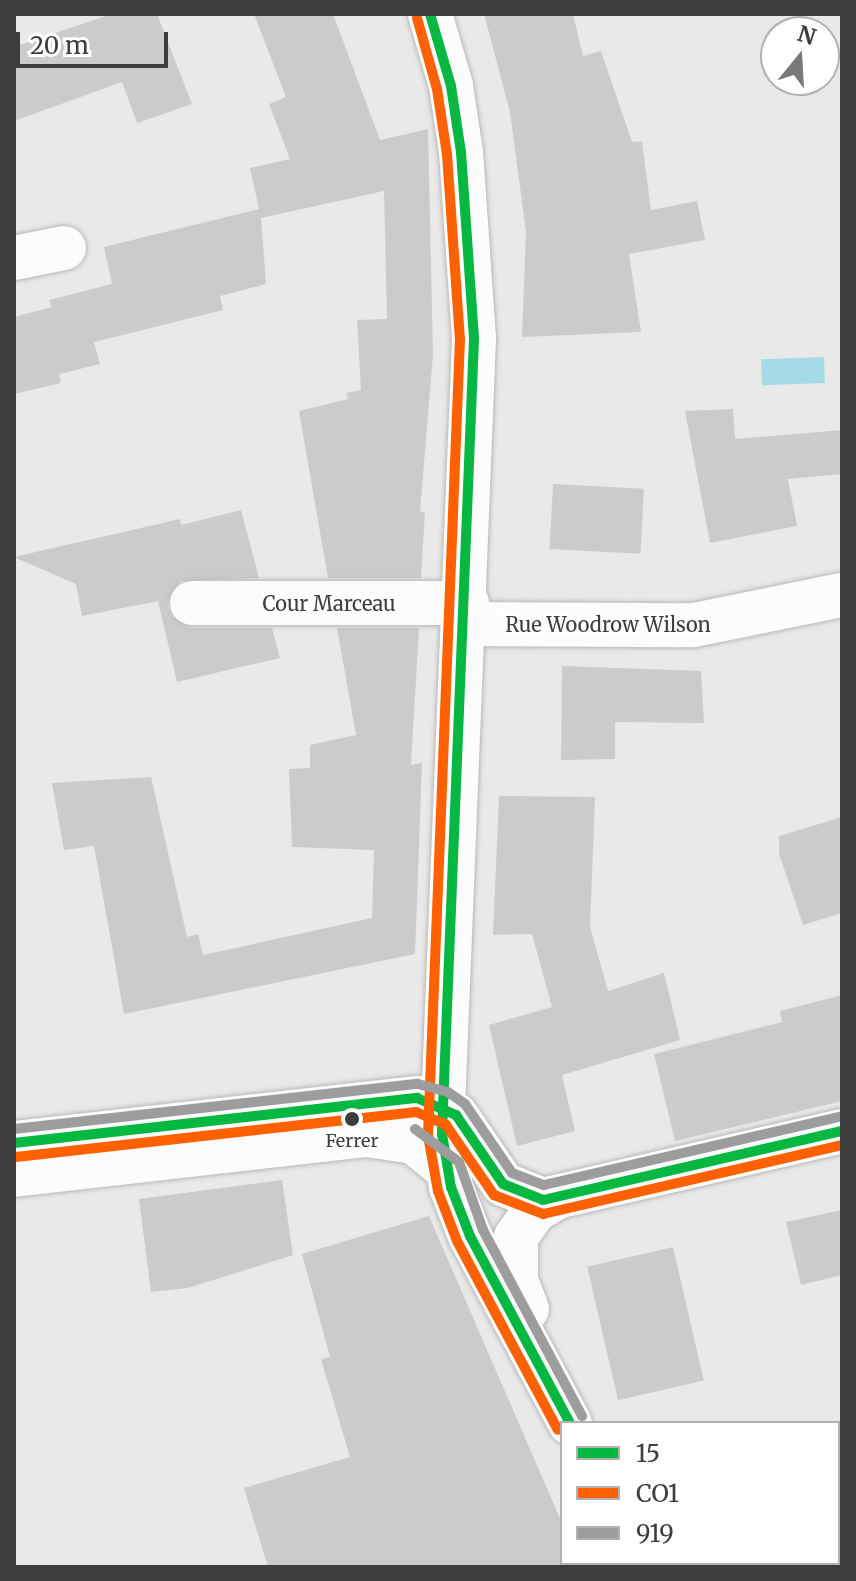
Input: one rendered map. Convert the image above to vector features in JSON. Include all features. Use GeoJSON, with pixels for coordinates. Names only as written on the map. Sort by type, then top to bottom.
{"type":"FeatureCollection","features":[{"type":"Feature","properties":{"kind":"street"},"geometry":{"type":"LineString","coordinates":[[430,14],[451,86],[470,242],[474,339],[466,613],[442,1105],[447,1169],[470,1236],[562,1404]]}},
{"type":"Feature","properties":{"kind":"street"},"geometry":{"type":"LineString","coordinates":[[14,258],[64,248]]}},
{"type":"Feature","properties":{"kind":"street","name":"Rue Woodrow Wilson"},"geometry":{"type":"LineString","coordinates":[[466,613],[694,625],[842,595]]}},
{"type":"Feature","properties":{"kind":"street","name":"Cour Marceau"},"geometry":{"type":"LineString","coordinates":[[192,603],[466,613]]}},
{"type":"Feature","properties":{"kind":"street"},"geometry":{"type":"LineString","coordinates":[[14,1143],[396,1098],[442,1105],[463,1123],[503,1184],[524,1196],[554,1199],[842,1131]]}},
{"type":"Feature","properties":{"kind":"street"},"geometry":{"type":"LineString","coordinates":[[14,1175],[367,1135],[414,1142],[447,1169]]}},
{"type":"Feature","properties":{"kind":"street"},"geometry":{"type":"LineString","coordinates":[[554,1199],[529,1217],[513,1255],[516,1280],[562,1404]]}},
{"type":"Feature","properties":{"kind":"water"},"geometry":{"type":"Polygon","coordinates":[[[824,357],[825,383],[762,385],[761,359],[824,357]]]}},
{"type":"Feature","properties":{"kind":"building"},"geometry":{"type":"Polygon","coordinates":[[[112,14],[157,14],[192,104],[137,123],[122,82],[14,121],[14,47],[112,14]]]}},
{"type":"Feature","properties":{"kind":"building"},"geometry":{"type":"Polygon","coordinates":[[[254,14],[333,14],[380,140],[428,129],[433,354],[420,512],[425,512],[421,578],[328,578],[299,411],[348,399],[346,393],[361,390],[357,320],[387,319],[384,191],[261,218],[266,284],[220,296],[223,310],[94,342],[100,364],[59,374],[61,383],[14,394],[14,317],[52,307],[49,300],[112,284],[104,247],[259,209],[250,168],[290,159],[269,104],[286,97],[254,14]]]}},
{"type":"Feature","properties":{"kind":"building"},"geometry":{"type":"Polygon","coordinates":[[[484,14],[573,14],[583,56],[601,51],[632,142],[642,141],[651,210],[697,201],[705,240],[629,254],[641,332],[522,337],[526,232],[510,112],[484,14]]]}},
{"type":"Feature","properties":{"kind":"building"},"geometry":{"type":"Polygon","coordinates":[[[733,409],[735,439],[842,430],[842,474],[788,479],[797,526],[710,543],[685,411],[733,409]]]}},
{"type":"Feature","properties":{"kind":"building"},"geometry":{"type":"Polygon","coordinates":[[[553,484],[644,489],[640,554],[550,549],[553,484]]]}},
{"type":"Feature","properties":{"kind":"building"},"geometry":{"type":"Polygon","coordinates":[[[241,510],[259,578],[180,581],[167,604],[171,616],[191,628],[272,628],[280,658],[177,682],[158,601],[82,616],[76,584],[14,557],[180,519],[181,525],[241,510]]]}},
{"type":"Feature","properties":{"kind":"building"},"geometry":{"type":"Polygon","coordinates":[[[337,628],[419,628],[411,765],[422,763],[415,954],[124,1014],[94,846],[64,850],[52,783],[151,777],[187,937],[198,934],[203,955],[372,918],[374,850],[292,847],[289,769],[310,768],[310,745],[356,735],[337,628]]]}},
{"type":"Feature","properties":{"kind":"building"},"geometry":{"type":"Polygon","coordinates":[[[562,666],[701,671],[704,723],[615,722],[615,759],[561,760],[562,666]]]}},
{"type":"Feature","properties":{"kind":"building"},"geometry":{"type":"Polygon","coordinates":[[[499,796],[595,797],[590,927],[608,991],[664,973],[680,1040],[562,1075],[575,1131],[517,1146],[489,1025],[552,1007],[532,934],[493,935],[499,796]]]}},
{"type":"Feature","properties":{"kind":"building"},"geometry":{"type":"Polygon","coordinates":[[[842,817],[842,913],[803,925],[779,854],[779,836],[842,817]]]}},
{"type":"Feature","properties":{"kind":"building"},"geometry":{"type":"Polygon","coordinates":[[[842,995],[842,1101],[675,1141],[654,1054],[782,1022],[780,1011],[842,995]]]}},
{"type":"Feature","properties":{"kind":"building"},"geometry":{"type":"Polygon","coordinates":[[[282,1180],[293,1255],[188,1288],[151,1292],[139,1199],[282,1180]]]}},
{"type":"Feature","properties":{"kind":"building"},"geometry":{"type":"Polygon","coordinates":[[[842,1210],[842,1275],[801,1285],[786,1222],[842,1210]]]}},
{"type":"Feature","properties":{"kind":"building"},"geometry":{"type":"Polygon","coordinates":[[[429,1216],[560,1518],[560,1565],[580,1567],[268,1567],[244,1488],[350,1457],[321,1359],[330,1357],[302,1254],[429,1216]]]}},
{"type":"Feature","properties":{"kind":"building"},"geometry":{"type":"Polygon","coordinates":[[[673,1247],[704,1380],[618,1400],[587,1267],[673,1247]]]}},
{"type":"Feature","properties":{"kind":"transit line","name":"15"},"geometry":{"type":"LineString","coordinates":[[430,14],[451,86],[461,152],[474,339],[442,1134],[451,1187],[470,1236],[569,1421]]}},
{"type":"Feature","properties":{"kind":"transit line","name":"CO1"},"geometry":{"type":"LineString","coordinates":[[417,18],[437,89],[447,154],[460,339],[428,1135],[438,1191],[457,1241],[558,1430]]}},
{"type":"Feature","properties":{"kind":"transit line","name":"919"},"geometry":{"type":"LineString","coordinates":[[14,1129],[418,1084],[448,1092],[465,1104],[512,1173],[544,1185],[839,1117]]}},
{"type":"Feature","properties":{"kind":"transit line","name":"15"},"geometry":{"type":"LineString","coordinates":[[14,1143],[417,1098],[456,1115],[503,1184],[543,1200],[842,1131]]}},
{"type":"Feature","properties":{"kind":"transit line","name":"CO1"},"geometry":{"type":"LineString","coordinates":[[16,1157],[416,1112],[446,1125],[494,1195],[543,1214],[842,1145]]}},
{"type":"Feature","properties":{"kind":"transit line","name":"919"},"geometry":{"type":"LineString","coordinates":[[415,1129],[459,1162],[483,1230],[582,1416]]}},
{"type":"Feature","properties":{"kind":"place","name":"Ferrer"},"geometry":{"type":"Point","coordinates":[352,1119]}}]}
